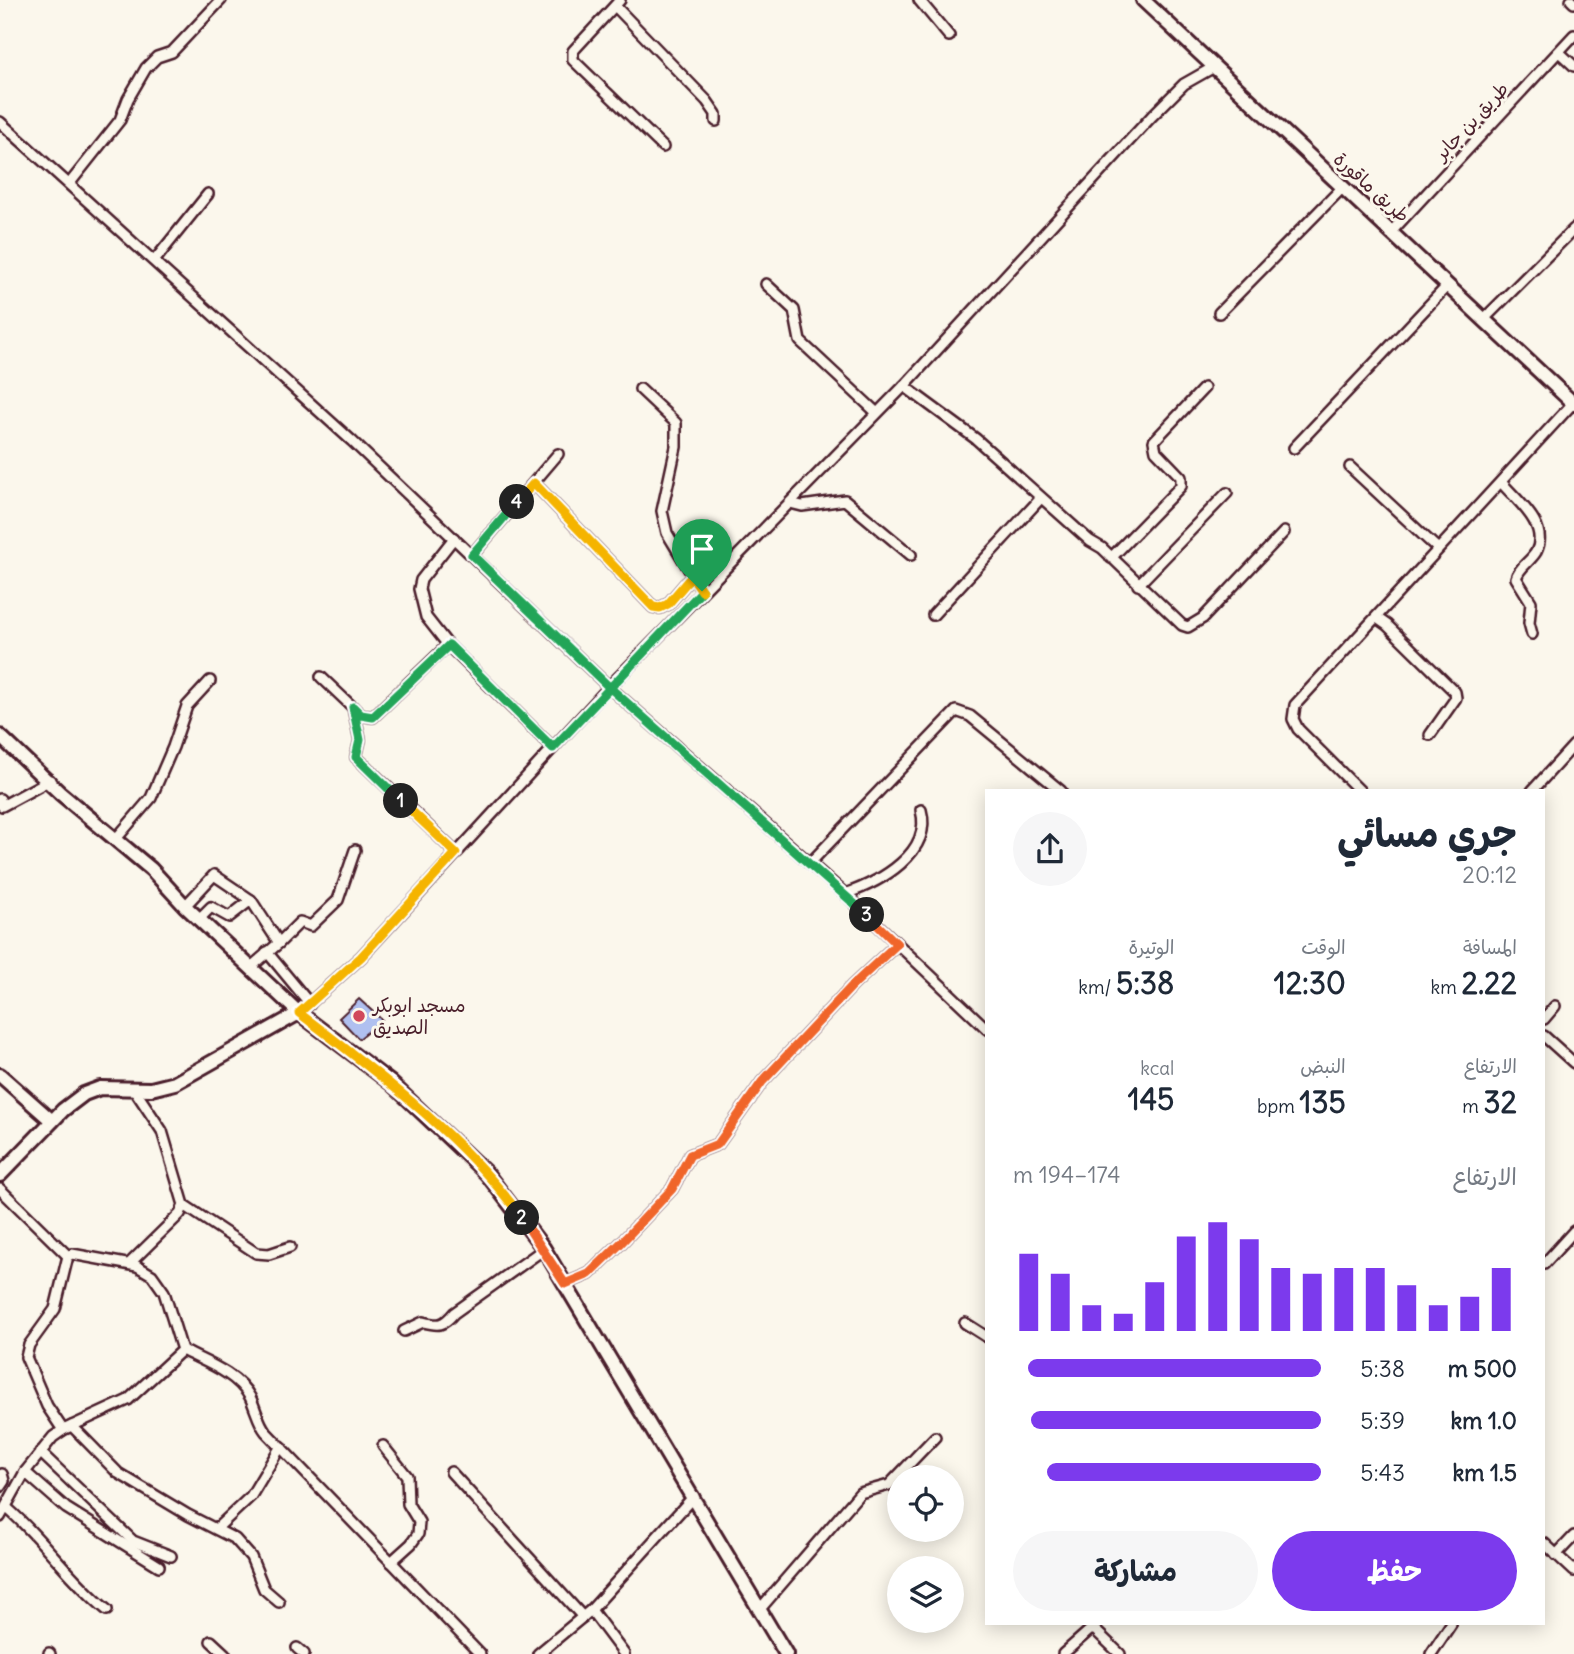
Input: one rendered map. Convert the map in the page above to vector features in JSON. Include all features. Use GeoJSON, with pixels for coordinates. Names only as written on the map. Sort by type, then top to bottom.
{"type":"FeatureCollection","features":[{"type":"Feature","properties":{"kind":"street"},"geometry":{"type":"LineString","coordinates":[[70,183],[120,120],[128,99],[146,68],[157,57],[172,52],[221,0]]}},
{"type":"Feature","properties":{"kind":"street"},"geometry":{"type":"LineString","coordinates":[[919,0],[949,36]]}},
{"type":"Feature","properties":{"kind":"street","name":"طريق ماقورة"},"geometry":{"type":"LineString","coordinates":[[1143,0],[1574,403]]}},
{"type":"Feature","properties":{"kind":"street"},"geometry":{"type":"LineString","coordinates":[[663,147],[573,60],[573,51],[617,3],[707,101],[716,114],[716,121]]}},
{"type":"Feature","properties":{"kind":"street","name":"طريق بن جابر"},"geometry":{"type":"LineString","coordinates":[[1392,231],[1574,35]]}},
{"type":"Feature","properties":{"kind":"street"},"geometry":{"type":"LineString","coordinates":[[1559,52],[1574,66]]}},
{"type":"Feature","properties":{"kind":"street"},"geometry":{"type":"LineString","coordinates":[[0,1175],[52,1121],[92,1089],[150,1088],[174,1083],[299,1013],[361,957],[609,687],[904,386],[1152,116],[1184,84],[1214,67]]}},
{"type":"Feature","properties":{"kind":"street"},"geometry":{"type":"LineString","coordinates":[[0,122],[155,260],[454,538],[609,687],[845,894],[985,1028]]}},
{"type":"Feature","properties":{"kind":"street"},"geometry":{"type":"LineString","coordinates":[[1219,313],[1343,187]]}},
{"type":"Feature","properties":{"kind":"street"},"geometry":{"type":"LineString","coordinates":[[155,260],[208,194]]}},
{"type":"Feature","properties":{"kind":"street"},"geometry":{"type":"LineString","coordinates":[[1484,319],[1574,229]]}},
{"type":"Feature","properties":{"kind":"street"},"geometry":{"type":"LineString","coordinates":[[766,284],[794,310],[800,341],[877,413]]}},
{"type":"Feature","properties":{"kind":"street"},"geometry":{"type":"LineString","coordinates":[[1294,448],[1448,285]]}},
{"type":"Feature","properties":{"kind":"street"},"geometry":{"type":"LineString","coordinates":[[904,386],[976,439],[1111,558],[1182,625],[1194,625],[1284,532]]}},
{"type":"Feature","properties":{"kind":"street"},"geometry":{"type":"LineString","coordinates":[[1111,558],[1181,486],[1181,477],[1153,446],[1204,388]]}},
{"type":"Feature","properties":{"kind":"street"},"geometry":{"type":"LineString","coordinates":[[640,389],[676,423],[676,447],[662,511],[667,533],[702,591]]}},
{"type":"Feature","properties":{"kind":"street"},"geometry":{"type":"LineString","coordinates":[[1358,789],[1298,729],[1293,713],[1300,696],[1377,618],[1574,403]]}},
{"type":"Feature","properties":{"kind":"street"},"geometry":{"type":"LineString","coordinates":[[472,555],[558,454]]}},
{"type":"Feature","properties":{"kind":"street"},"geometry":{"type":"LineString","coordinates":[[1350,467],[1438,550]]}},
{"type":"Feature","properties":{"kind":"street"},"geometry":{"type":"LineString","coordinates":[[1501,482],[1539,528],[1539,542],[1535,552],[1516,578],[1531,602],[1529,623],[1532,634]]}},
{"type":"Feature","properties":{"kind":"street"},"geometry":{"type":"LineString","coordinates":[[534,483],[653,607],[660,608],[668,604],[692,576]]}},
{"type":"Feature","properties":{"kind":"street"},"geometry":{"type":"LineString","coordinates":[[1138,585],[1227,493]]}},
{"type":"Feature","properties":{"kind":"street"},"geometry":{"type":"LineString","coordinates":[[933,615],[1041,498]]}},
{"type":"Feature","properties":{"kind":"street"},"geometry":{"type":"LineString","coordinates":[[790,503],[802,506],[845,500],[911,555]]}},
{"type":"Feature","properties":{"kind":"street"},"geometry":{"type":"LineString","coordinates":[[454,538],[421,580],[419,589],[426,617],[449,645],[553,748]]}},
{"type":"Feature","properties":{"kind":"street"},"geometry":{"type":"LineString","coordinates":[[1377,618],[1455,692],[1456,698],[1430,735]]}},
{"type":"Feature","properties":{"kind":"street"},"geometry":{"type":"LineString","coordinates":[[321,677],[361,715],[373,717],[449,645]]}},
{"type":"Feature","properties":{"kind":"street"},"geometry":{"type":"LineString","coordinates":[[115,840],[151,798],[187,706],[210,681]]}},
{"type":"Feature","properties":{"kind":"street"},"geometry":{"type":"LineString","coordinates":[[353,707],[360,740],[356,757],[456,853]]}},
{"type":"Feature","properties":{"kind":"street"},"geometry":{"type":"LineString","coordinates":[[810,863],[956,710],[970,716],[1059,789]]}},
{"type":"Feature","properties":{"kind":"street"},"geometry":{"type":"LineString","coordinates":[[0,736],[151,869],[185,906],[299,1013],[391,1083],[487,1174],[544,1249],[786,1654]]}},
{"type":"Feature","properties":{"kind":"street"},"geometry":{"type":"LineString","coordinates":[[1534,789],[1574,745]]}},
{"type":"Feature","properties":{"kind":"street"},"geometry":{"type":"LineString","coordinates":[[0,799],[2,806],[50,780]]}},
{"type":"Feature","properties":{"kind":"street"},"geometry":{"type":"LineString","coordinates":[[845,894],[881,880],[905,858],[915,846],[925,825],[920,810]]}},
{"type":"Feature","properties":{"kind":"street"},"geometry":{"type":"LineString","coordinates":[[251,967],[300,922],[311,926],[338,900],[355,850]]}},
{"type":"Feature","properties":{"kind":"street"},"geometry":{"type":"LineString","coordinates":[[185,906],[214,875],[251,900],[279,943]]}},
{"type":"Feature","properties":{"kind":"street"},"geometry":{"type":"LineString","coordinates":[[200,918],[211,907],[229,917],[251,900]]}},
{"type":"Feature","properties":{"kind":"street"},"geometry":{"type":"LineString","coordinates":[[565,1284],[589,1274],[621,1243],[672,1189],[690,1155],[718,1144],[762,1082],[853,985],[897,944]]}},
{"type":"Feature","properties":{"kind":"street"},"geometry":{"type":"LineString","coordinates":[[267,952],[310,1003]]}},
{"type":"Feature","properties":{"kind":"street"},"geometry":{"type":"LineString","coordinates":[[1545,1018],[1555,1006]]}},
{"type":"Feature","properties":{"kind":"street"},"geometry":{"type":"LineString","coordinates":[[1545,1037],[1574,1063]]}},
{"type":"Feature","properties":{"kind":"street"},"geometry":{"type":"LineString","coordinates":[[0,1075],[52,1121]]}},
{"type":"Feature","properties":{"kind":"street"},"geometry":{"type":"LineString","coordinates":[[134,1089],[162,1131],[184,1205],[256,1253],[269,1254],[290,1247]]}},
{"type":"Feature","properties":{"kind":"street"},"geometry":{"type":"LineString","coordinates":[[0,1189],[68,1256]]}},
{"type":"Feature","properties":{"kind":"street"},"geometry":{"type":"LineString","coordinates":[[129,1264],[180,1214],[184,1205]]}},
{"type":"Feature","properties":{"kind":"street"},"geometry":{"type":"LineString","coordinates":[[1545,1263],[1574,1231]]}},
{"type":"Feature","properties":{"kind":"street"},"geometry":{"type":"LineString","coordinates":[[404,1331],[423,1322],[443,1325],[454,1313],[544,1249]]}},
{"type":"Feature","properties":{"kind":"street"},"geometry":{"type":"LineString","coordinates":[[68,1256],[76,1253],[129,1264],[148,1272],[158,1282],[182,1350],[226,1373],[239,1384],[250,1398],[263,1428],[480,1654]]}},
{"type":"Feature","properties":{"kind":"street"},"geometry":{"type":"LineString","coordinates":[[68,1256],[55,1309],[29,1345],[26,1357],[47,1406],[67,1428],[118,1473],[234,1539],[256,1566],[264,1589],[279,1602]]}},
{"type":"Feature","properties":{"kind":"street"},"geometry":{"type":"LineString","coordinates":[[965,1323],[985,1336]]}},
{"type":"Feature","properties":{"kind":"street"},"geometry":{"type":"LineString","coordinates":[[0,1517],[25,1472],[40,1452],[67,1428],[128,1400],[182,1350]]}},
{"type":"Feature","properties":{"kind":"street"},"geometry":{"type":"LineString","coordinates":[[760,1609],[860,1493],[889,1485],[935,1437]]}},
{"type":"Feature","properties":{"kind":"street"},"geometry":{"type":"LineString","coordinates":[[216,1530],[251,1496],[281,1446]]}},
{"type":"Feature","properties":{"kind":"street"},"geometry":{"type":"LineString","coordinates":[[383,1446],[407,1476],[408,1504],[419,1522],[411,1544],[391,1562]]}},
{"type":"Feature","properties":{"kind":"street"},"geometry":{"type":"LineString","coordinates":[[40,1452],[133,1541],[171,1556]]}},
{"type":"Feature","properties":{"kind":"street"},"geometry":{"type":"LineString","coordinates":[[25,1472],[66,1508],[102,1527],[159,1566]]}},
{"type":"Feature","properties":{"kind":"street"},"geometry":{"type":"LineString","coordinates":[[450,1472],[583,1617]]}},
{"type":"Feature","properties":{"kind":"street"},"geometry":{"type":"LineString","coordinates":[[0,1487],[4,1481],[2,1474]]}},
{"type":"Feature","properties":{"kind":"street"},"geometry":{"type":"LineString","coordinates":[[538,1654],[591,1611],[694,1496]]}},
{"type":"Feature","properties":{"kind":"street"},"geometry":{"type":"LineString","coordinates":[[7,1508],[36,1534],[90,1595],[107,1610]]}},
{"type":"Feature","properties":{"kind":"street"},"geometry":{"type":"LineString","coordinates":[[1556,1555],[1574,1536]]}},
{"type":"Feature","properties":{"kind":"street"},"geometry":{"type":"LineString","coordinates":[[1545,1544],[1574,1572]]}},
{"type":"Feature","properties":{"kind":"street"},"geometry":{"type":"LineString","coordinates":[[591,1611],[624,1654]]}},
{"type":"Feature","properties":{"kind":"street"},"geometry":{"type":"LineString","coordinates":[[1431,1654],[1450,1625]]}},
{"type":"Feature","properties":{"kind":"street"},"geometry":{"type":"LineString","coordinates":[[1063,1654],[1090,1630],[1095,1630],[1120,1654]]}},
{"type":"Feature","properties":{"kind":"street"},"geometry":{"type":"LineString","coordinates":[[211,1641],[225,1654]]}},
{"type":"Feature","properties":{"kind":"building"},"geometry":{"type":"Polygon","coordinates":[[[359,999],[382,1020],[359,1039],[339,1018],[359,999]]]}},
{"type":"Feature","properties":{"kind":"place","name":"مسجد ابوبكر الصديق"},"geometry":{"type":"Point","coordinates":[359,1016]}},
{"type":"Feature","properties":{"kind":"route"},"geometry":{"type":"LineString","coordinates":[[702,591],[609,687],[553,748],[449,645],[373,717],[361,715],[353,707],[360,740],[356,757],[456,853],[361,957],[299,1013],[391,1083],[487,1174],[544,1249],[565,1284],[589,1274],[621,1243],[676,1184],[690,1155],[718,1144],[732,1128],[762,1082],[878,959],[897,944],[845,894],[609,687],[472,555],[534,483],[653,607],[660,608],[668,604],[692,576],[702,591]]}}]}
